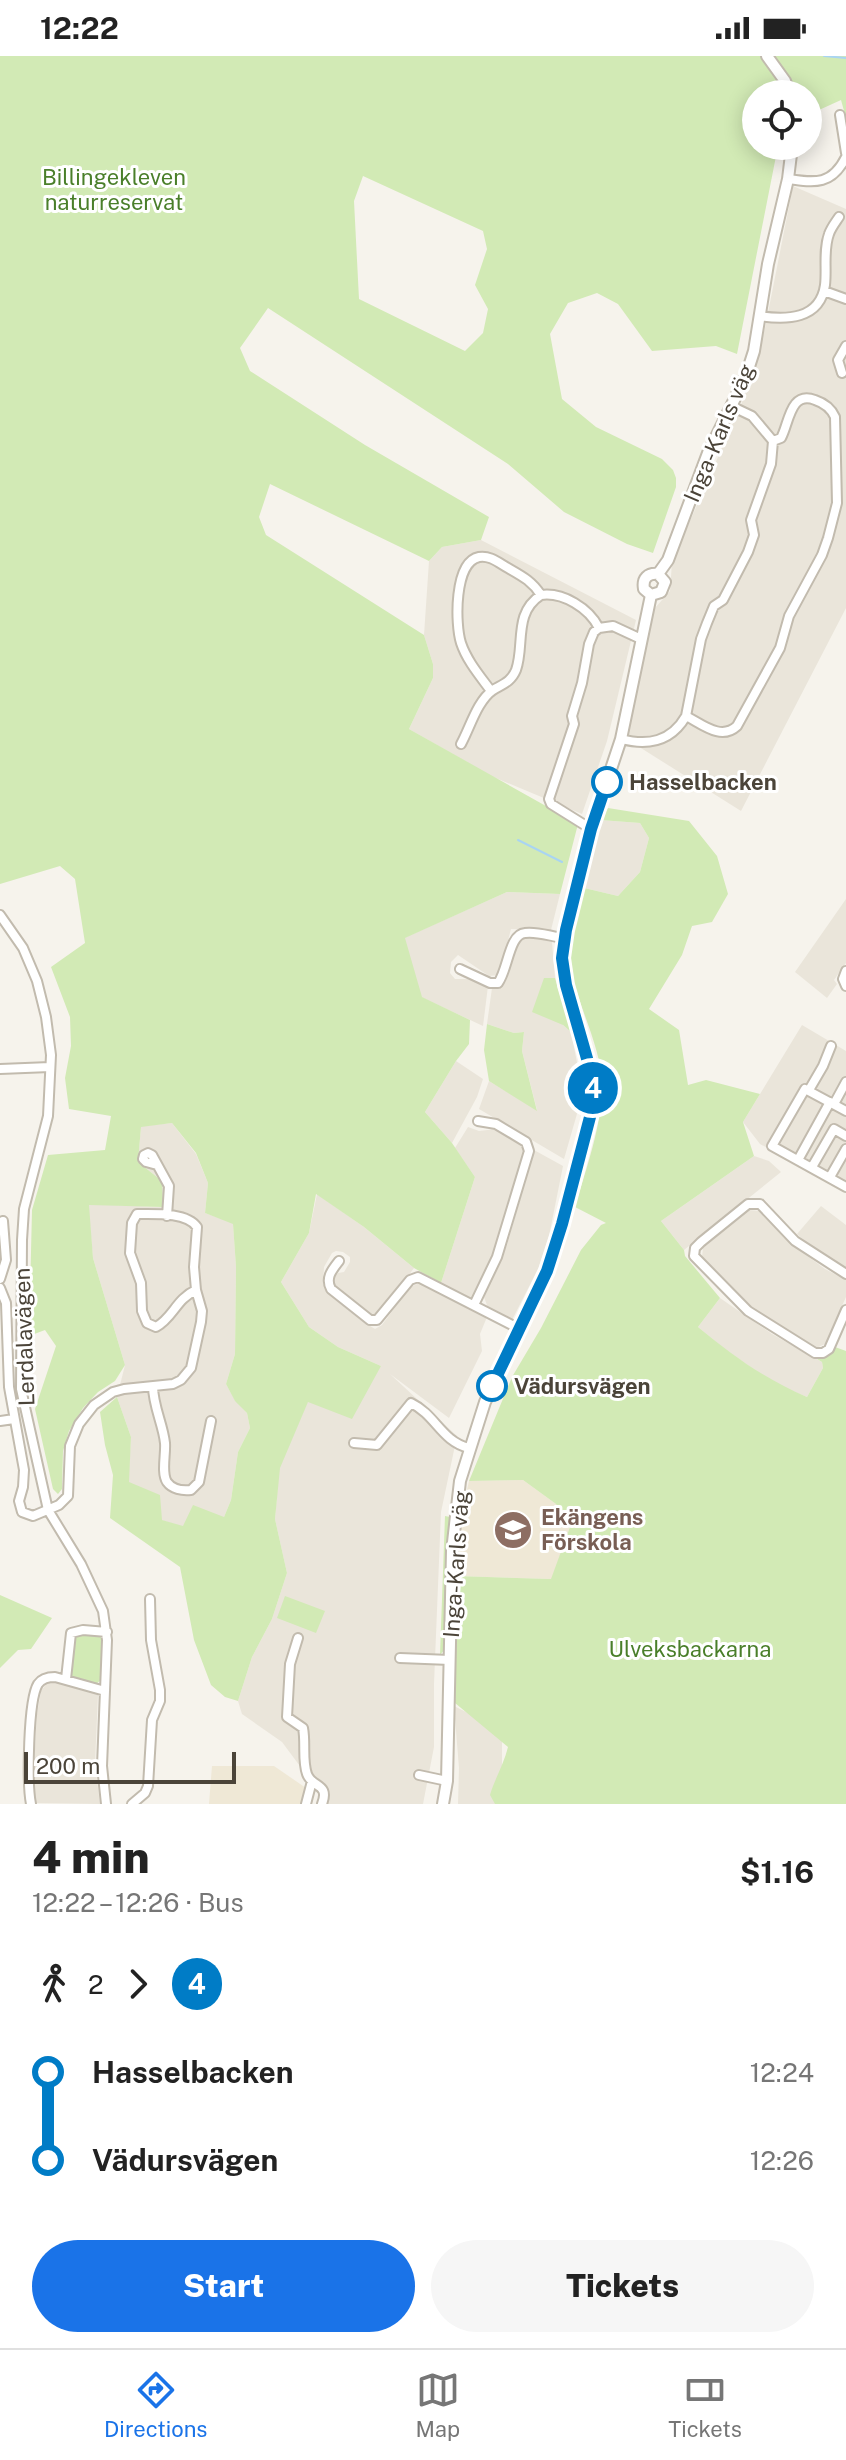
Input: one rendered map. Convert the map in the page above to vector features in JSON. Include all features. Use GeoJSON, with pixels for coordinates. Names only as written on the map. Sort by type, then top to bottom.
{"type":"FeatureCollection","features":[{"type":"Feature","properties":{"kind":"street"},"geometry":{"type":"LineString","coordinates":[[767,56],[784,80]]}},
{"type":"Feature","properties":{"kind":"street"},"geometry":{"type":"LineString","coordinates":[[788,179],[814,183],[827,180],[841,166],[846,155],[840,115]]}},
{"type":"Feature","properties":{"kind":"street","name":"Inga-Karls väg"},"geometry":{"type":"LineString","coordinates":[[443,1804],[447,1781],[455,1516],[469,1448],[492,1386],[554,1253],[587,1130],[592,1099],[590,1069],[566,985],[562,958],[564,938],[591,829],[621,739],[651,595],[644,589],[643,583],[651,574],[658,574],[668,560],[708,453],[746,376],[754,351],[768,264],[790,160]]}},
{"type":"Feature","properties":{"kind":"street"},"geometry":{"type":"LineString","coordinates":[[759,316],[781,319],[803,316],[821,299],[828,237],[839,217]]}},
{"type":"Feature","properties":{"kind":"street"},"geometry":{"type":"LineString","coordinates":[[824,291],[846,299]]}},
{"type":"Feature","properties":{"kind":"street"},"geometry":{"type":"LineString","coordinates":[[842,373],[838,360],[846,346]]}},
{"type":"Feature","properties":{"kind":"street"},"geometry":{"type":"LineString","coordinates":[[686,716],[722,734],[730,733],[737,726],[780,648],[789,616],[828,538],[838,487],[835,417],[832,411],[815,400],[798,400],[792,407],[781,438],[773,441]]}},
{"type":"Feature","properties":{"kind":"street"},"geometry":{"type":"LineString","coordinates":[[621,739],[638,743],[655,742],[671,735],[686,716],[707,623],[714,606],[723,600],[754,535],[751,520],[771,464],[773,441],[752,416],[731,406]]}},
{"type":"Feature","properties":{"kind":"street"},"geometry":{"type":"LineString","coordinates":[[491,691],[469,661],[459,633],[458,596],[463,576],[471,561],[478,557],[493,559],[533,582],[541,595]]}},
{"type":"Feature","properties":{"kind":"street"},"geometry":{"type":"LineString","coordinates":[[461,744],[491,691],[509,681],[516,671],[526,612],[533,601],[541,595],[558,595],[592,615],[599,628]]}},
{"type":"Feature","properties":{"kind":"street"},"geometry":{"type":"LineString","coordinates":[[591,829],[551,804],[549,799],[574,724],[572,716],[591,637],[599,628],[613,626],[641,639]]}},
{"type":"Feature","properties":{"kind":"street","name":"Lerdalavägen"},"geometry":{"type":"LineString","coordinates":[[0,915],[23,948],[37,981],[51,1055],[48,1116],[24,1209],[21,1389],[48,1510],[96,1591],[107,1632],[102,1766],[106,1804]]}},
{"type":"Feature","properties":{"kind":"street"},"geometry":{"type":"LineString","coordinates":[[460,969],[490,983],[498,983],[504,975],[514,939],[519,934],[526,932],[564,938]]}},
{"type":"Feature","properties":{"kind":"street"},"geometry":{"type":"LineString","coordinates":[[846,971],[843,979],[846,986]]}},
{"type":"Feature","properties":{"kind":"street"},"geometry":{"type":"LineString","coordinates":[[809,1090],[831,1046]]}},
{"type":"Feature","properties":{"kind":"street"},"geometry":{"type":"LineString","coordinates":[[0,1069],[50,1067]]}},
{"type":"Feature","properties":{"kind":"street"},"geometry":{"type":"LineString","coordinates":[[798,1160],[846,1082]]}},
{"type":"Feature","properties":{"kind":"street"},"geometry":{"type":"LineString","coordinates":[[846,1111],[805,1089],[772,1146],[846,1187]]}},
{"type":"Feature","properties":{"kind":"street"},"geometry":{"type":"LineString","coordinates":[[474,1305],[497,1257],[529,1151],[526,1142],[496,1124],[478,1121]]}},
{"type":"Feature","properties":{"kind":"street"},"geometry":{"type":"LineString","coordinates":[[812,1167],[834,1129],[846,1135]]}},
{"type":"Feature","properties":{"kind":"street"},"geometry":{"type":"LineString","coordinates":[[830,1177],[846,1149]]}},
{"type":"Feature","properties":{"kind":"street"},"geometry":{"type":"LineString","coordinates":[[157,1165],[169,1186],[167,1216]]}},
{"type":"Feature","properties":{"kind":"street"},"geometry":{"type":"LineString","coordinates":[[846,1274],[795,1241],[760,1204],[754,1202],[695,1248],[694,1256],[748,1311],[815,1353],[829,1349],[846,1310]]}},
{"type":"Feature","properties":{"kind":"street"},"geometry":{"type":"LineString","coordinates":[[0,1288],[6,1303],[9,1387],[24,1470],[19,1507],[27,1516],[48,1510],[68,1496],[73,1435],[86,1414],[103,1398],[113,1392],[139,1386],[173,1384],[191,1368],[202,1311],[194,1267],[197,1227],[194,1221],[187,1218],[137,1214],[132,1223],[130,1253],[141,1283],[144,1319],[153,1326],[162,1324],[185,1295],[196,1290]]}},
{"type":"Feature","properties":{"kind":"street"},"geometry":{"type":"LineString","coordinates":[[0,1279],[5,1268],[3,1221]]}},
{"type":"Feature","properties":{"kind":"street"},"geometry":{"type":"LineString","coordinates":[[339,1261],[331,1272],[328,1284],[370,1320],[382,1316],[414,1278],[422,1279],[520,1329]]}},
{"type":"Feature","properties":{"kind":"street"},"geometry":{"type":"LineString","coordinates":[[153,1386],[165,1443],[164,1474],[168,1484],[191,1490],[199,1482],[211,1421]]}},
{"type":"Feature","properties":{"kind":"street"},"geometry":{"type":"LineString","coordinates":[[354,1443],[377,1445],[411,1403],[431,1418],[448,1439],[469,1448]]}},
{"type":"Feature","properties":{"kind":"street"},"geometry":{"type":"LineString","coordinates":[[0,1421],[14,1419]]}},
{"type":"Feature","properties":{"kind":"street"},"geometry":{"type":"LineString","coordinates":[[132,1804],[145,1793],[148,1786],[152,1720],[160,1701],[159,1677],[151,1640],[150,1599]]}},
{"type":"Feature","properties":{"kind":"street"},"geometry":{"type":"LineString","coordinates":[[66,1679],[71,1633],[83,1630],[107,1632]]}},
{"type":"Feature","properties":{"kind":"street"},"geometry":{"type":"LineString","coordinates":[[298,1638],[290,1664],[287,1717],[303,1728],[307,1773],[325,1793],[322,1804]]}},
{"type":"Feature","properties":{"kind":"street"},"geometry":{"type":"LineString","coordinates":[[400,1658],[450,1660]]}},
{"type":"Feature","properties":{"kind":"street"},"geometry":{"type":"LineString","coordinates":[[31,1804],[29,1767],[38,1684],[48,1678],[66,1679],[105,1691]]}},
{"type":"Feature","properties":{"kind":"street"},"geometry":{"type":"LineString","coordinates":[[419,1775],[447,1781]]}},
{"type":"Feature","properties":{"kind":"street"},"geometry":{"type":"LineString","coordinates":[[306,1804],[312,1781]]}},
{"type":"Feature","properties":{"kind":"shaded area"},"geometry":{"type":"Polygon","coordinates":[[[793,186],[846,209],[846,608],[741,811],[625,738],[655,608],[670,591],[672,562],[750,384],[765,328],[793,186]]]}},
{"type":"Feature","properties":{"kind":"shaded area"},"geometry":{"type":"Polygon","coordinates":[[[481,540],[636,620],[607,741],[582,814],[491,776],[409,729],[433,678],[433,664],[424,635],[429,561],[442,547],[481,540]]]}},
{"type":"Feature","properties":{"kind":"shaded area"},"geometry":{"type":"Polygon","coordinates":[[[600,820],[640,823],[649,838],[640,872],[618,896],[580,887],[600,820]]]}},
{"type":"Feature","properties":{"kind":"shaded area"},"geometry":{"type":"Polygon","coordinates":[[[507,892],[560,894],[551,930],[511,929],[499,975],[489,976],[458,955],[451,962],[450,973],[455,979],[475,979],[488,986],[483,1026],[421,997],[404,938],[507,892]]]}},
{"type":"Feature","properties":{"kind":"shaded area"},"geometry":{"type":"Polygon","coordinates":[[[846,899],[846,963],[834,980],[837,984],[827,998],[795,972],[846,899]]]}},
{"type":"Feature","properties":{"kind":"shaded area"},"geometry":{"type":"Polygon","coordinates":[[[533,937],[552,942],[555,978],[544,978],[563,1025],[571,1032],[583,1093],[564,1159],[479,1109],[489,1081],[537,1110],[522,1051],[524,1032],[514,1033],[487,1024],[492,988],[500,987],[506,981],[518,943],[533,937]]]}},
{"type":"Feature","properties":{"kind":"shaded area"},"geometry":{"type":"Polygon","coordinates":[[[802,1025],[846,1051],[846,1190],[760,1144],[743,1122],[802,1025]]]}},
{"type":"Feature","properties":{"kind":"shaded area"},"geometry":{"type":"Polygon","coordinates":[[[456,1061],[483,1079],[477,1097],[452,1143],[425,1112],[456,1061]]]}},
{"type":"Feature","properties":{"kind":"shaded area"},"geometry":{"type":"Polygon","coordinates":[[[172,1123],[196,1154],[208,1183],[205,1213],[233,1223],[235,1354],[226,1384],[247,1413],[250,1428],[238,1452],[231,1500],[224,1517],[183,1527],[161,1520],[128,1482],[131,1437],[117,1397],[125,1365],[93,1258],[88,1204],[162,1207],[162,1181],[138,1162],[141,1126],[172,1123]]]}},
{"type":"Feature","properties":{"kind":"shaded area"},"geometry":{"type":"Polygon","coordinates":[[[468,1127],[479,1131],[496,1129],[523,1144],[525,1152],[494,1258],[472,1298],[441,1283],[475,1177],[455,1148],[468,1127]]]}},
{"type":"Feature","properties":{"kind":"shaded area"},"geometry":{"type":"Polygon","coordinates":[[[534,1150],[563,1166],[549,1236],[538,1269],[512,1320],[488,1308],[484,1297],[507,1245],[534,1150]]]}},
{"type":"Feature","properties":{"kind":"shaded area"},"geometry":{"type":"Polygon","coordinates":[[[754,1156],[769,1161],[781,1172],[684,1250],[661,1221],[754,1156]]]}},
{"type":"Feature","properties":{"kind":"shaded area"},"geometry":{"type":"Polygon","coordinates":[[[317,1194],[414,1268],[381,1313],[373,1316],[334,1288],[334,1278],[344,1272],[350,1257],[343,1252],[332,1253],[324,1267],[323,1284],[333,1298],[362,1321],[375,1329],[382,1325],[409,1288],[419,1283],[487,1317],[480,1334],[482,1351],[449,1418],[390,1374],[457,1436],[441,1512],[434,1747],[423,1804],[322,1804],[317,1789],[282,1742],[242,1714],[238,1701],[252,1657],[272,1619],[287,1573],[275,1519],[279,1468],[308,1401],[381,1366],[338,1347],[309,1327],[281,1282],[309,1233],[317,1194]]]}},
{"type":"Feature","properties":{"kind":"shaded area"},"geometry":{"type":"Polygon","coordinates":[[[821,1206],[846,1225],[846,1269],[817,1252],[797,1234],[821,1206]]]}},
{"type":"Feature","properties":{"kind":"shaded area"},"geometry":{"type":"Polygon","coordinates":[[[749,1210],[759,1211],[793,1245],[846,1280],[846,1297],[825,1344],[816,1348],[761,1314],[734,1292],[702,1257],[703,1248],[749,1210]]]}},
{"type":"Feature","properties":{"kind":"shaded area"},"geometry":{"type":"Polygon","coordinates":[[[720,1298],[772,1334],[822,1362],[823,1368],[807,1397],[775,1384],[698,1327],[720,1298]]]}},
{"type":"Feature","properties":{"kind":"shaded area","name":"Ekängens Förskola"},"geometry":{"type":"Polygon","coordinates":[[[523,1480],[556,1504],[570,1527],[552,1579],[456,1576],[457,1533],[469,1481],[523,1480]]]}},
{"type":"Feature","properties":{"kind":"shaded area"},"geometry":{"type":"Polygon","coordinates":[[[47,1683],[67,1683],[98,1695],[95,1764],[100,1804],[36,1803],[33,1778],[37,1714],[41,1691],[47,1683]]]}},
{"type":"Feature","properties":{"kind":"shaded area"},"geometry":{"type":"Polygon","coordinates":[[[454,1706],[502,1730],[502,1782],[515,1804],[458,1804],[459,1768],[454,1706]]]}},
{"type":"Feature","properties":{"kind":"shaded area"},"geometry":{"type":"Polygon","coordinates":[[[212,1766],[274,1766],[306,1788],[302,1804],[209,1804],[212,1766]]]}},
{"type":"Feature","properties":{"kind":"green space","name":"Billingekleven naturreservat"},"geometry":{"type":"Polygon","coordinates":[[[0,56],[846,56],[846,118],[841,100],[822,109],[822,80],[742,80],[742,160],[775,160],[737,354],[716,346],[652,351],[618,304],[597,293],[568,303],[550,334],[562,399],[596,427],[662,459],[673,470],[676,487],[653,553],[627,544],[564,512],[508,464],[268,308],[240,348],[250,371],[365,445],[489,517],[481,540],[442,547],[429,561],[270,484],[259,517],[266,535],[424,635],[433,664],[433,678],[409,729],[578,824],[560,894],[507,892],[405,938],[422,997],[470,1020],[469,1044],[425,1112],[452,1143],[475,1177],[441,1283],[414,1268],[364,1227],[316,1194],[309,1233],[281,1282],[309,1327],[338,1347],[381,1366],[352,1419],[308,1402],[280,1468],[275,1519],[287,1573],[272,1619],[252,1657],[238,1701],[225,1697],[211,1685],[194,1640],[180,1567],[110,1518],[113,1475],[100,1412],[117,1397],[131,1437],[129,1482],[160,1495],[162,1520],[183,1526],[193,1505],[224,1517],[231,1500],[238,1452],[250,1428],[247,1413],[235,1401],[226,1384],[235,1354],[233,1224],[205,1213],[208,1183],[196,1153],[172,1123],[141,1127],[138,1162],[162,1181],[163,1207],[89,1205],[93,1258],[125,1365],[115,1381],[98,1392],[83,1408],[69,1431],[63,1451],[62,1489],[58,1494],[53,1489],[35,1409],[56,1346],[45,1330],[29,1336],[32,1210],[48,1155],[105,1150],[111,1116],[69,1109],[65,1078],[71,1046],[70,1017],[51,967],[85,943],[75,879],[60,866],[0,884],[0,56]],[[363,176],[354,201],[359,299],[465,351],[483,333],[488,309],[475,285],[487,249],[483,231],[363,176]]]}},
{"type":"Feature","properties":{"kind":"green space","name":"Ulveksbackarna"},"geometry":{"type":"Polygon","coordinates":[[[608,808],[689,821],[717,856],[728,894],[712,922],[692,926],[682,955],[649,1009],[679,1030],[688,1085],[706,1080],[760,1094],[743,1122],[754,1156],[661,1221],[720,1298],[698,1327],[750,1366],[807,1397],[823,1368],[822,1362],[817,1359],[828,1356],[835,1347],[846,1351],[846,1804],[495,1804],[490,1795],[508,1747],[455,1703],[456,1576],[551,1579],[570,1527],[556,1504],[523,1480],[469,1481],[512,1377],[581,1250],[606,1223],[575,1207],[596,1131],[602,1086],[598,1056],[571,967],[572,938],[580,887],[618,896],[640,872],[649,838],[640,823],[600,820],[608,808]]]}},
{"type":"Feature","properties":{"kind":"green space"},"geometry":{"type":"Polygon","coordinates":[[[544,978],[555,978],[571,1032],[563,1025],[532,1012],[544,978]]]}},
{"type":"Feature","properties":{"kind":"green space"},"geometry":{"type":"Polygon","coordinates":[[[487,1024],[514,1033],[524,1032],[522,1051],[537,1111],[489,1081],[484,1050],[487,1024]]]}},
{"type":"Feature","properties":{"kind":"green space"},"geometry":{"type":"Polygon","coordinates":[[[445,1516],[450,1517],[445,1649],[440,1655],[445,1516]]]}},
{"type":"Feature","properties":{"kind":"green space"},"geometry":{"type":"Polygon","coordinates":[[[0,1595],[52,1618],[31,1649],[18,1650],[0,1668],[0,1595]]]}},
{"type":"Feature","properties":{"kind":"green space"},"geometry":{"type":"Polygon","coordinates":[[[285,1596],[325,1611],[316,1633],[277,1618],[285,1596]]]}},
{"type":"Feature","properties":{"kind":"green space"},"geometry":{"type":"Polygon","coordinates":[[[75,1633],[101,1634],[101,1680],[96,1684],[70,1676],[71,1636],[75,1633]]]}},
{"type":"Feature","properties":{"kind":"waterway"},"geometry":{"type":"LineString","coordinates":[[824,56],[846,58]]}},
{"type":"Feature","properties":{"kind":"waterway"},"geometry":{"type":"LineString","coordinates":[[518,840],[562,862]]}},
{"type":"Feature","properties":{"kind":"bus line","name":"4"},"geometry":{"type":"LineString","coordinates":[[492,1386],[547,1271],[590,1117],[593,1085],[566,985],[562,958],[591,829],[607,782]]}},
{"type":"Feature","properties":{"kind":"place","name":"Hasselbacken"},"geometry":{"type":"Point","coordinates":[607,782]}},
{"type":"Feature","properties":{"kind":"place","name":"Vädursvägen"},"geometry":{"type":"Point","coordinates":[492,1386]}},
{"type":"Feature","properties":{"kind":"place","name":"Ekängens Förskola"},"geometry":{"type":"Point","coordinates":[513,1530]}}]}
